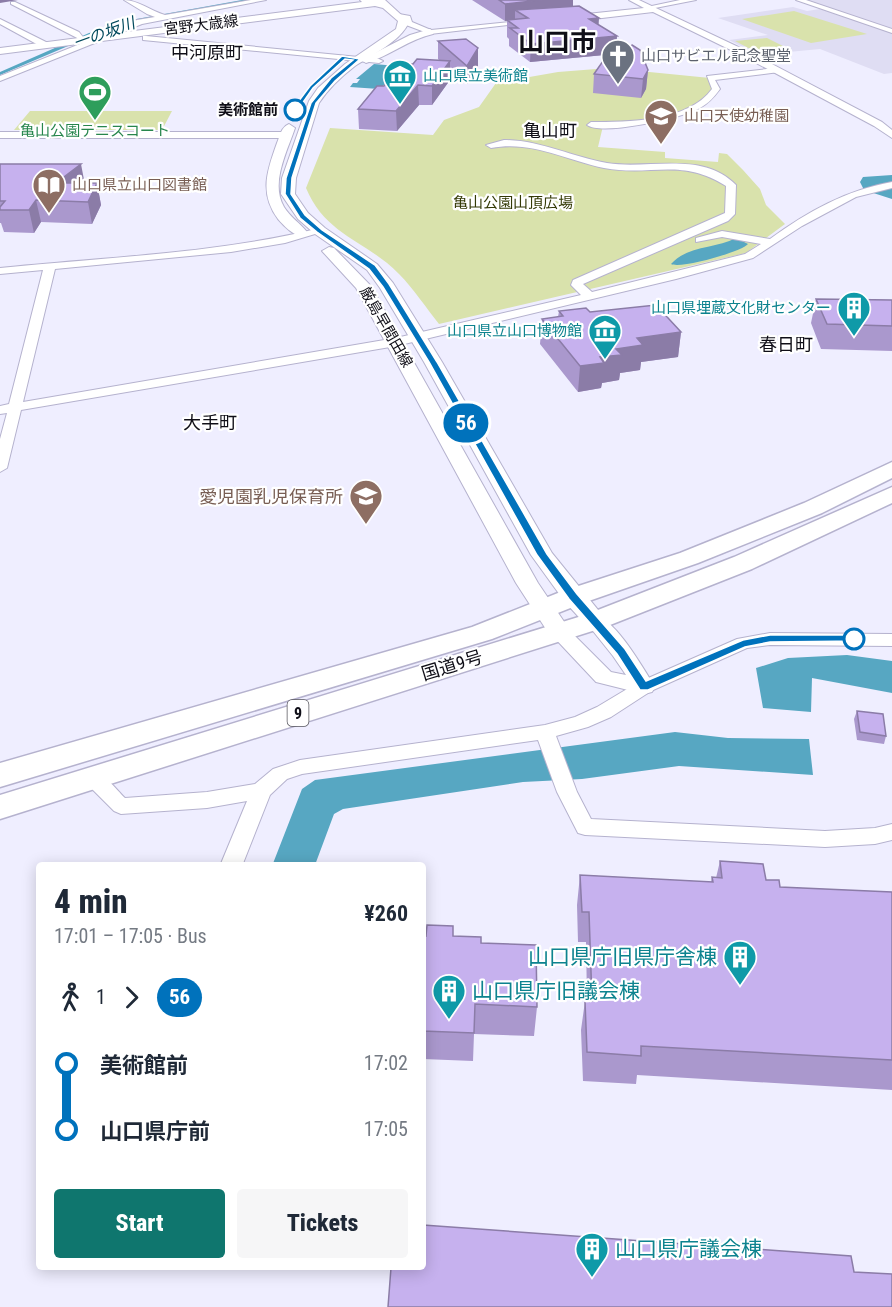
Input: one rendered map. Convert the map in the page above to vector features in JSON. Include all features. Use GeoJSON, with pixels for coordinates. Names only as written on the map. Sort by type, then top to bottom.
{"type":"FeatureCollection","features":[{"type":"Feature","properties":{"kind":"highway","name":"国道9号"},"geometry":{"type":"LineString","coordinates":[[0,807],[551,620],[573,597],[689,558],[813,508],[892,469]]}},
{"type":"Feature","properties":{"kind":"highway","name":"国道9号"},"geometry":{"type":"LineString","coordinates":[[0,775],[471,636],[551,620],[595,621],[743,563],[892,494]]}},
{"type":"Feature","properties":{"kind":"main road"},"geometry":{"type":"LineString","coordinates":[[369,2],[395,8]]}},
{"type":"Feature","properties":{"kind":"main road","name":"宮野大歳線"},"geometry":{"type":"LineString","coordinates":[[0,51],[68,42],[80,36],[98,38],[369,2]]}},
{"type":"Feature","properties":{"kind":"main road","name":"厳島早間田線"},"geometry":{"type":"LineString","coordinates":[[369,2],[386,15],[389,20],[388,27],[333,80],[314,103],[289,178],[288,194],[312,233],[363,286],[551,620]]}},
{"type":"Feature","properties":{"kind":"main road","name":"厳島早間田線"},"geometry":{"type":"LineString","coordinates":[[395,8],[404,22],[400,31],[312,87],[301,101],[272,174],[271,197],[285,220],[372,267],[387,286],[542,555],[573,597],[595,621]]}},
{"type":"Feature","properties":{"kind":"street"},"geometry":{"type":"LineString","coordinates":[[127,0],[150,13],[163,17]]}},
{"type":"Feature","properties":{"kind":"street"},"geometry":{"type":"LineString","coordinates":[[128,17],[222,0]]}},
{"type":"Feature","properties":{"kind":"street"},"geometry":{"type":"LineString","coordinates":[[1,79],[140,22],[263,0]]}},
{"type":"Feature","properties":{"kind":"street"},"geometry":{"type":"LineString","coordinates":[[633,0],[776,70],[878,124],[892,135]]}},
{"type":"Feature","properties":{"kind":"street"},"geometry":{"type":"LineString","coordinates":[[558,20],[652,9],[693,0]]}},
{"type":"Feature","properties":{"kind":"street"},"geometry":{"type":"LineString","coordinates":[[799,0],[892,31]]}},
{"type":"Feature","properties":{"kind":"street"},"geometry":{"type":"LineString","coordinates":[[13,3],[80,36]]}},
{"type":"Feature","properties":{"kind":"street"},"geometry":{"type":"LineString","coordinates":[[395,8],[407,18],[409,23],[430,32]]}},
{"type":"Feature","properties":{"kind":"street"},"geometry":{"type":"LineString","coordinates":[[0,21],[45,45]]}},
{"type":"Feature","properties":{"kind":"street"},"geometry":{"type":"LineString","coordinates":[[356,59],[382,55],[408,37],[430,32],[537,21]]}},
{"type":"Feature","properties":{"kind":"street"},"geometry":{"type":"LineString","coordinates":[[0,28],[9,26]]}},
{"type":"Feature","properties":{"kind":"street"},"geometry":{"type":"LineString","coordinates":[[146,38],[379,61]]}},
{"type":"Feature","properties":{"kind":"street"},"geometry":{"type":"LineString","coordinates":[[591,125],[660,119],[702,104],[714,95],[716,89],[710,78],[776,70]]}},
{"type":"Feature","properties":{"kind":"street"},"geometry":{"type":"LineString","coordinates":[[0,135],[286,135]]}},
{"type":"Feature","properties":{"kind":"street"},"geometry":{"type":"LineString","coordinates":[[491,145],[528,145],[569,153],[605,165],[690,167],[711,174],[731,185],[730,214],[724,219],[577,282],[580,289],[589,296]]}},
{"type":"Feature","properties":{"kind":"street"},"geometry":{"type":"LineString","coordinates":[[7,409],[396,342],[748,256],[772,243],[798,224],[852,195],[889,185]]}},
{"type":"Feature","properties":{"kind":"street"},"geometry":{"type":"LineString","coordinates":[[0,271],[231,249],[312,233]]}},
{"type":"Feature","properties":{"kind":"street"},"geometry":{"type":"LineString","coordinates":[[664,245],[687,244],[722,234],[772,243]]}},
{"type":"Feature","properties":{"kind":"street"},"geometry":{"type":"LineString","coordinates":[[0,468],[7,409],[50,267]]}},
{"type":"Feature","properties":{"kind":"street"},"geometry":{"type":"LineString","coordinates":[[551,620],[604,677],[644,687]]}},
{"type":"Feature","properties":{"kind":"street"},"geometry":{"type":"LineString","coordinates":[[595,621],[621,651],[644,687]]}},
{"type":"Feature","properties":{"kind":"street"},"geometry":{"type":"LineString","coordinates":[[233,862],[261,791],[280,774],[300,767],[547,737],[588,719],[644,687],[743,643],[770,639],[892,640]]}},
{"type":"Feature","properties":{"kind":"street"},"geometry":{"type":"LineString","coordinates":[[547,737],[567,792],[585,827],[825,839],[874,836],[892,832]]}},
{"type":"Feature","properties":{"kind":"street"},"geometry":{"type":"LineString","coordinates":[[91,778],[122,806],[207,800],[261,791]]}},
{"type":"Feature","properties":{"kind":"shaded area"},"geometry":{"type":"Polygon","coordinates":[[[803,0],[892,0],[892,30],[803,0]]]}},
{"type":"Feature","properties":{"kind":"shaded area"},"geometry":{"type":"Polygon","coordinates":[[[793,7],[807,11],[820,9],[892,33],[892,73],[884,74],[820,49],[758,55],[729,40],[768,35],[718,18],[793,7]]]}},
{"type":"Feature","properties":{"kind":"green space"},"geometry":{"type":"Polygon","coordinates":[[[794,11],[867,34],[811,43],[742,19],[794,11]]]}},
{"type":"Feature","properties":{"kind":"green space"},"geometry":{"type":"Polygon","coordinates":[[[767,38],[789,49],[756,52],[735,41],[767,38]]]}},
{"type":"Feature","properties":{"kind":"green space","name":"亀山公園山頂広場"},"geometry":{"type":"Polygon","coordinates":[[[609,68],[710,78],[716,89],[702,104],[660,119],[603,126],[598,147],[665,152],[665,158],[718,162],[719,153],[727,154],[760,189],[766,205],[785,224],[746,253],[439,324],[399,274],[324,217],[306,188],[330,128],[433,135],[444,120],[479,107],[496,83],[558,72],[609,68]]]}},
{"type":"Feature","properties":{"kind":"green space","name":"亀山公園テニスコート"},"geometry":{"type":"Polygon","coordinates":[[[30,111],[172,111],[162,130],[14,130],[30,111]]]}},
{"type":"Feature","properties":{"kind":"water"},"geometry":{"type":"Polygon","coordinates":[[[252,0],[132,22],[101,32],[0,75],[0,72],[89,33],[131,20],[252,0]]]}},
{"type":"Feature","properties":{"kind":"water"},"geometry":{"type":"Polygon","coordinates":[[[374,64],[397,66],[403,70],[379,89],[350,87],[353,83],[357,83],[360,79],[356,79],[374,64]]]}},
{"type":"Feature","properties":{"kind":"water"},"geometry":{"type":"Polygon","coordinates":[[[736,238],[748,244],[711,259],[686,264],[671,264],[685,253],[736,238]]]}},
{"type":"Feature","properties":{"kind":"water"},"geometry":{"type":"Polygon","coordinates":[[[847,655],[892,661],[892,693],[812,678],[811,712],[763,708],[756,668],[788,658],[847,655]]]}},
{"type":"Feature","properties":{"kind":"water"},"geometry":{"type":"Polygon","coordinates":[[[675,732],[728,738],[809,739],[813,775],[679,766],[582,779],[523,782],[343,809],[334,814],[316,862],[274,862],[302,789],[315,780],[675,732]]]}},
{"type":"Feature","properties":{"kind":"building"},"geometry":{"type":"Polygon","coordinates":[[[499,0],[541,0],[505,4],[499,0]]]}},
{"type":"Feature","properties":{"kind":"building"},"geometry":{"type":"Polygon","coordinates":[[[579,6],[599,18],[589,19],[617,36],[531,44],[510,28],[518,28],[507,20],[528,18],[515,10],[579,6]]]}},
{"type":"Feature","properties":{"kind":"building"},"geometry":{"type":"Polygon","coordinates":[[[466,39],[478,48],[467,66],[438,41],[466,39]]]}},
{"type":"Feature","properties":{"kind":"building"},"geometry":{"type":"Polygon","coordinates":[[[632,45],[640,50],[648,70],[643,79],[594,74],[603,61],[632,45]]]}},
{"type":"Feature","properties":{"kind":"building"},"geometry":{"type":"Polygon","coordinates":[[[417,59],[450,61],[432,86],[418,85],[396,111],[358,109],[377,86],[384,86],[399,68],[406,64],[413,64],[417,59]]]}},
{"type":"Feature","properties":{"kind":"building"},"geometry":{"type":"Polygon","coordinates":[[[0,164],[81,164],[56,183],[97,183],[88,202],[36,200],[29,210],[0,210],[5,201],[0,201],[0,164]]]}},
{"type":"Feature","properties":{"kind":"building"},"geometry":{"type":"Polygon","coordinates":[[[816,299],[892,300],[892,326],[827,324],[816,299]]]}},
{"type":"Feature","properties":{"kind":"building"},"geometry":{"type":"Polygon","coordinates":[[[656,305],[681,332],[637,338],[643,345],[616,349],[622,355],[600,357],[604,363],[580,366],[542,319],[563,316],[559,311],[586,308],[590,312],[656,305]]]}},
{"type":"Feature","properties":{"kind":"building"},"geometry":{"type":"Polygon","coordinates":[[[857,711],[883,714],[886,736],[860,732],[857,711]]]}},
{"type":"Feature","properties":{"kind":"building","name":"山口県庁旧県庁舎棟"},"geometry":{"type":"Polygon","coordinates":[[[720,861],[763,864],[766,880],[779,880],[780,887],[892,892],[892,1060],[641,1046],[641,1056],[587,1052],[585,1001],[592,1001],[589,912],[582,912],[580,875],[713,882],[712,877],[722,878],[720,861]]]}},
{"type":"Feature","properties":{"kind":"building","name":"山口県庁旧議会棟"},"geometry":{"type":"Polygon","coordinates":[[[427,925],[453,926],[453,936],[481,937],[481,943],[536,945],[537,1007],[475,1004],[474,1033],[426,1031],[427,925]]]}},
{"type":"Feature","properties":{"kind":"building"},"geometry":{"type":"Polygon","coordinates":[[[426,1225],[851,1256],[854,1272],[892,1274],[892,1307],[388,1307],[391,1270],[426,1270],[426,1225]]]}},
{"type":"Feature","properties":{"kind":"waterway"},"geometry":{"type":"LineString","coordinates":[[892,181],[871,182],[872,185],[892,192]]}},
{"type":"Feature","properties":{"kind":"bus line","name":"56"},"geometry":{"type":"LineString","coordinates":[[295,110],[312,87],[344,57],[358,59],[322,90],[314,103],[308,115],[289,178],[288,194],[303,216],[320,231],[342,244],[372,267],[387,286],[433,362],[542,555],[573,597],[621,651],[644,687],[743,643],[770,639],[854,639]]}},
{"type":"Feature","properties":{"kind":"place","name":"山口サビエル記念聖堂"},"geometry":{"type":"Point","coordinates":[618,85]}},
{"type":"Feature","properties":{"kind":"place","name":"山口県立美術館"},"geometry":{"type":"Point","coordinates":[400,105]}},
{"type":"Feature","properties":{"kind":"place","name":"美術館前"},"geometry":{"type":"Point","coordinates":[295,110]}},
{"type":"Feature","properties":{"kind":"place","name":"亀山公園テニスコート"},"geometry":{"type":"Point","coordinates":[95,121]}},
{"type":"Feature","properties":{"kind":"place","name":"山口天使幼稚園"},"geometry":{"type":"Point","coordinates":[661,145]}},
{"type":"Feature","properties":{"kind":"place","name":"山口県立山口図書館"},"geometry":{"type":"Point","coordinates":[49,214]}},
{"type":"Feature","properties":{"kind":"place","name":"山口県埋蔵文化財センター"},"geometry":{"type":"Point","coordinates":[854,337]}},
{"type":"Feature","properties":{"kind":"place","name":"山口県立山口博物館"},"geometry":{"type":"Point","coordinates":[605,360]}},
{"type":"Feature","properties":{"kind":"place","name":"愛児園乳児保育所"},"geometry":{"type":"Point","coordinates":[366,525]}},
{"type":"Feature","properties":{"kind":"place","name":"山口県庁旧県庁舎棟"},"geometry":{"type":"Point","coordinates":[740,986]}},
{"type":"Feature","properties":{"kind":"place","name":"山口県庁旧議会棟"},"geometry":{"type":"Point","coordinates":[449,1020]}},
{"type":"Feature","properties":{"kind":"place","name":"山口県庁議会棟"},"geometry":{"type":"Point","coordinates":[592,1278]}},
{"type":"Feature","properties":{"kind":"district","name":"山口市"},"geometry":{"type":"Point","coordinates":[557,42]}},
{"type":"Feature","properties":{"kind":"district","name":"中河原町"},"geometry":{"type":"Point","coordinates":[207,52]}},
{"type":"Feature","properties":{"kind":"district","name":"亀山町"},"geometry":{"type":"Point","coordinates":[550,130]}},
{"type":"Feature","properties":{"kind":"district","name":"春日町"},"geometry":{"type":"Point","coordinates":[786,344]}},
{"type":"Feature","properties":{"kind":"district","name":"大手町"},"geometry":{"type":"Point","coordinates":[210,422]}},
{"type":"Feature","properties":{"kind":"water label","name":"一の坂川"},"geometry":{"type":"Point","coordinates":[104,33]}}]}
